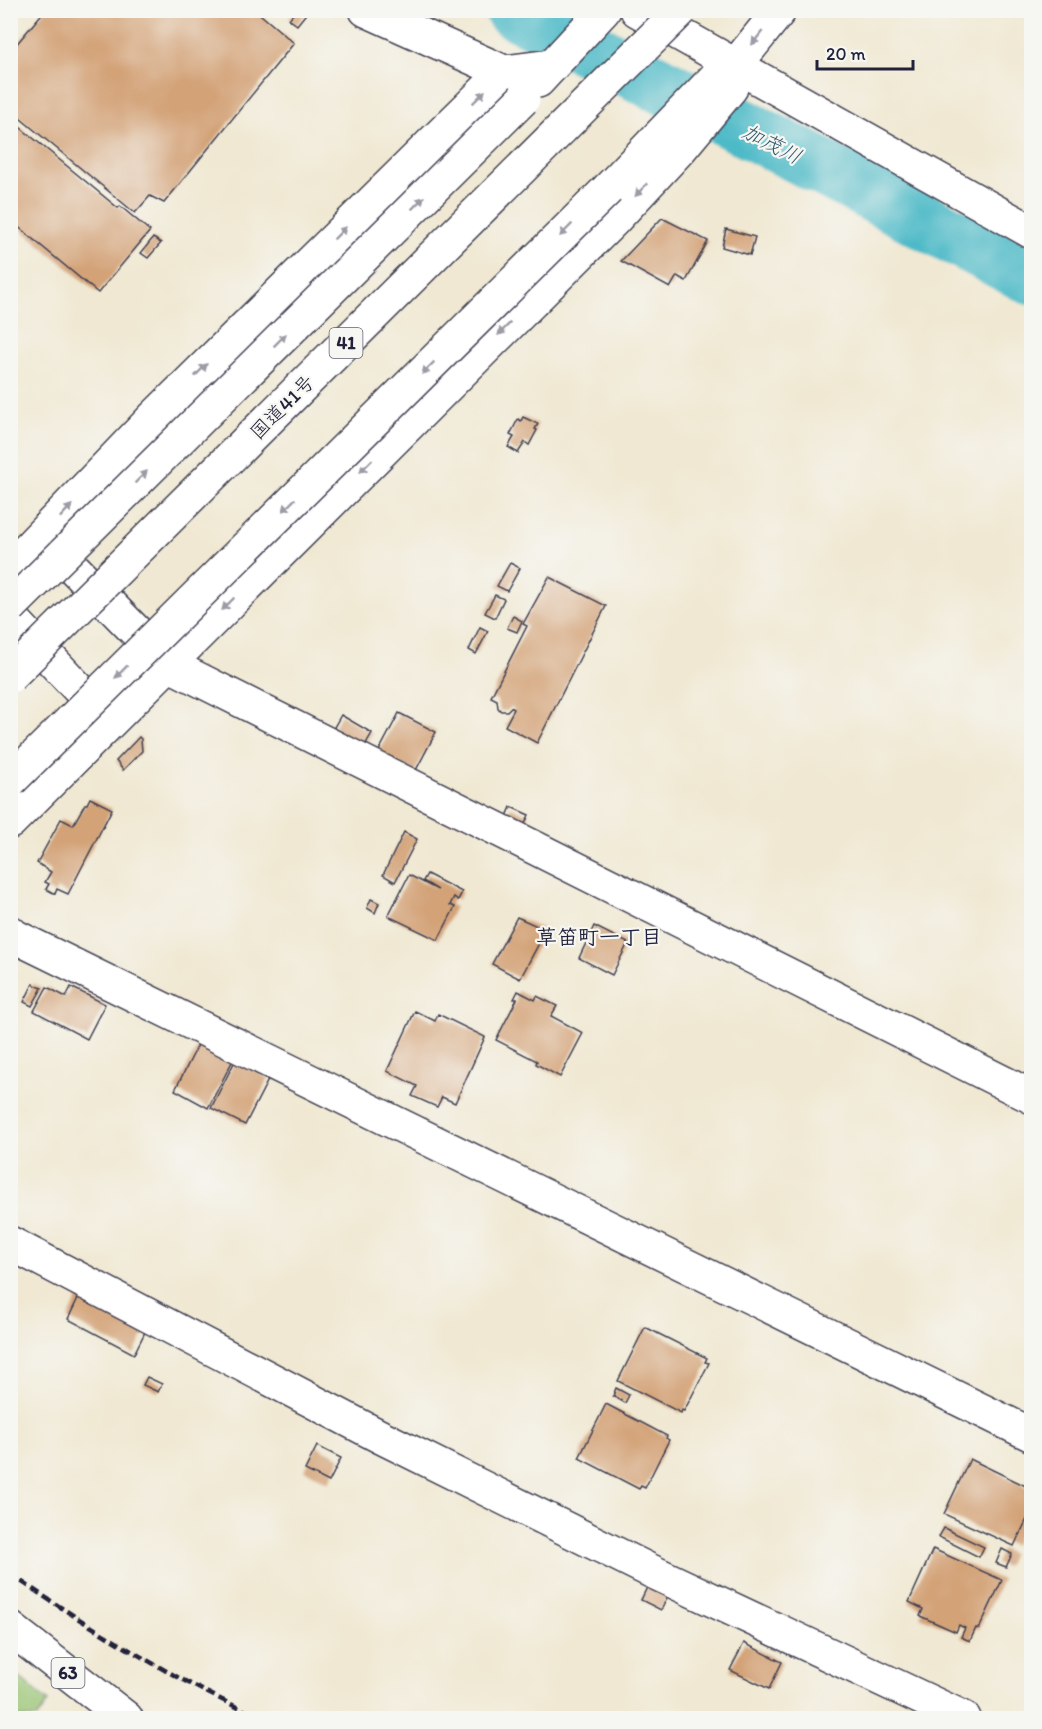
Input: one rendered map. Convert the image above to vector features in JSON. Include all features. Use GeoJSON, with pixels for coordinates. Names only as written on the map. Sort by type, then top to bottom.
{"type":"FeatureCollection","features":[{"type":"Feature","properties":{"kind":"main road"},"geometry":{"type":"LineString","coordinates":[[366,10],[504,72]]}},
{"type":"Feature","properties":{"kind":"main road"},"geometry":{"type":"LineString","coordinates":[[637,10],[728,76],[1032,232]]}},
{"type":"Feature","properties":{"kind":"main road","name":"国道41号"},"geometry":{"type":"LineString","coordinates":[[10,653],[654,10]]}},
{"type":"Feature","properties":{"kind":"main road","name":"国道41号"},"geometry":{"type":"LineString","coordinates":[[10,676],[681,10]]}},
{"type":"Feature","properties":{"kind":"main road"},"geometry":{"type":"LineString","coordinates":[[10,822],[614,220],[671,141],[728,76],[780,10]]}},
{"type":"Feature","properties":{"kind":"main road"},"geometry":{"type":"LineString","coordinates":[[10,608],[523,99],[598,18]]}},
{"type":"Feature","properties":{"kind":"main road"},"geometry":{"type":"LineString","coordinates":[[10,567],[155,416],[504,72],[557,60]]}},
{"type":"Feature","properties":{"kind":"main road"},"geometry":{"type":"LineString","coordinates":[[10,781],[608,189],[671,141]]}},
{"type":"Feature","properties":{"kind":"main road"},"geometry":{"type":"LineString","coordinates":[[42,536],[168,664],[1032,1097]]}},
{"type":"Feature","properties":{"kind":"main road"},"geometry":{"type":"LineString","coordinates":[[10,616],[110,723]]}},
{"type":"Feature","properties":{"kind":"main road"},"geometry":{"type":"LineString","coordinates":[[10,932],[14,936],[1032,1435]]}},
{"type":"Feature","properties":{"kind":"main road"},"geometry":{"type":"LineString","coordinates":[[10,1243],[381,1437],[651,1571],[964,1719]]}},
{"type":"Feature","properties":{"kind":"main road","name":"63"},"geometry":{"type":"LineString","coordinates":[[10,1628],[126,1719]]}},
{"type":"Feature","properties":{"kind":"green space"},"geometry":{"type":"Polygon","coordinates":[[[11,1670],[48,1702],[37,1718],[11,1718],[11,1670]]]}},
{"type":"Feature","properties":{"kind":"building"},"geometry":{"type":"Polygon","coordinates":[[[45,10],[255,10],[294,43],[164,203],[150,196],[135,213],[10,110],[10,52],[45,10]]]}},
{"type":"Feature","properties":{"kind":"building"},"geometry":{"type":"Polygon","coordinates":[[[296,10],[309,10],[297,25],[289,19],[296,10]]]}},
{"type":"Feature","properties":{"kind":"building"},"geometry":{"type":"Polygon","coordinates":[[[10,119],[118,208],[120,206],[150,231],[98,293],[10,220],[10,119]]]}},
{"type":"Feature","properties":{"kind":"building"},"geometry":{"type":"Polygon","coordinates":[[[662,218],[708,241],[686,281],[677,276],[670,288],[621,261],[662,218]]]}},
{"type":"Feature","properties":{"kind":"building"},"geometry":{"type":"Polygon","coordinates":[[[726,229],[755,237],[750,255],[722,247],[726,229]]]}},
{"type":"Feature","properties":{"kind":"building"},"geometry":{"type":"Polygon","coordinates":[[[153,238],[161,243],[148,258],[141,253],[153,238]]]}},
{"type":"Feature","properties":{"kind":"building"},"geometry":{"type":"Polygon","coordinates":[[[523,417],[538,424],[529,445],[525,442],[518,453],[508,447],[514,437],[510,435],[518,419],[521,421],[523,417]]]}},
{"type":"Feature","properties":{"kind":"building"},"geometry":{"type":"Polygon","coordinates":[[[510,563],[520,568],[507,591],[497,586],[510,563]]]}},
{"type":"Feature","properties":{"kind":"building"},"geometry":{"type":"Polygon","coordinates":[[[549,577],[606,606],[537,743],[505,726],[514,709],[511,707],[507,711],[501,711],[497,700],[491,697],[527,626],[523,624],[549,577]]]}},
{"type":"Feature","properties":{"kind":"building"},"geometry":{"type":"Polygon","coordinates":[[[495,595],[504,599],[495,618],[485,613],[495,595]]]}},
{"type":"Feature","properties":{"kind":"building"},"geometry":{"type":"Polygon","coordinates":[[[513,616],[522,621],[517,632],[507,628],[513,616]]]}},
{"type":"Feature","properties":{"kind":"building"},"geometry":{"type":"Polygon","coordinates":[[[480,627],[488,631],[476,654],[469,650],[480,627]]]}},
{"type":"Feature","properties":{"kind":"building"},"geometry":{"type":"Polygon","coordinates":[[[399,713],[436,732],[415,772],[378,753],[399,713]]]}},
{"type":"Feature","properties":{"kind":"building"},"geometry":{"type":"Polygon","coordinates":[[[341,715],[372,733],[364,747],[333,729],[341,715]]]}},
{"type":"Feature","properties":{"kind":"building"},"geometry":{"type":"Polygon","coordinates":[[[139,737],[142,751],[123,770],[116,761],[139,737]]]}},
{"type":"Feature","properties":{"kind":"building"},"geometry":{"type":"Polygon","coordinates":[[[90,798],[112,809],[68,894],[57,889],[55,894],[46,889],[49,884],[45,882],[51,872],[37,863],[61,819],[73,825],[90,798]]]}},
{"type":"Feature","properties":{"kind":"building"},"geometry":{"type":"Polygon","coordinates":[[[511,807],[529,815],[522,830],[505,821],[511,807]]]}},
{"type":"Feature","properties":{"kind":"building"},"geometry":{"type":"Polygon","coordinates":[[[404,832],[417,839],[395,882],[383,875],[404,832]]]}},
{"type":"Feature","properties":{"kind":"building"},"geometry":{"type":"Polygon","coordinates":[[[427,874],[462,892],[458,900],[454,897],[450,905],[455,907],[438,940],[388,916],[409,875],[438,890],[423,881],[427,874]]]}},
{"type":"Feature","properties":{"kind":"building"},"geometry":{"type":"Polygon","coordinates":[[[371,899],[379,903],[375,913],[367,908],[371,899]]]}},
{"type":"Feature","properties":{"kind":"building"},"geometry":{"type":"Polygon","coordinates":[[[517,917],[546,930],[520,979],[492,964],[517,917]]]}},
{"type":"Feature","properties":{"kind":"building"},"geometry":{"type":"Polygon","coordinates":[[[594,926],[628,943],[612,975],[579,958],[594,926]]]}},
{"type":"Feature","properties":{"kind":"building"},"geometry":{"type":"Polygon","coordinates":[[[33,984],[42,988],[32,1006],[24,1002],[33,984]]]}},
{"type":"Feature","properties":{"kind":"building"},"geometry":{"type":"Polygon","coordinates":[[[47,987],[66,997],[71,987],[105,1004],[87,1039],[34,1011],[47,987]]]}},
{"type":"Feature","properties":{"kind":"building"},"geometry":{"type":"Polygon","coordinates":[[[518,991],[535,1000],[537,996],[557,1006],[551,1016],[583,1033],[560,1077],[536,1064],[537,1061],[496,1040],[517,999],[514,999],[518,991]]]}},
{"type":"Feature","properties":{"kind":"building"},"geometry":{"type":"Polygon","coordinates":[[[415,1011],[435,1021],[438,1014],[485,1037],[455,1103],[442,1097],[437,1107],[412,1096],[417,1086],[387,1071],[415,1011]]]}},
{"type":"Feature","properties":{"kind":"building"},"geometry":{"type":"Polygon","coordinates":[[[201,1039],[235,1056],[208,1108],[175,1090],[201,1039]]]}},
{"type":"Feature","properties":{"kind":"building"},"geometry":{"type":"Polygon","coordinates":[[[235,1061],[269,1078],[245,1125],[211,1108],[235,1061]]]}},
{"type":"Feature","properties":{"kind":"building"},"geometry":{"type":"Polygon","coordinates":[[[80,1294],[147,1328],[134,1354],[68,1319],[80,1294]]]}},
{"type":"Feature","properties":{"kind":"building"},"geometry":{"type":"Polygon","coordinates":[[[645,1327],[707,1358],[705,1362],[709,1363],[681,1413],[618,1381],[645,1327]]]}},
{"type":"Feature","properties":{"kind":"building"},"geometry":{"type":"Polygon","coordinates":[[[147,1377],[162,1384],[158,1392],[143,1385],[147,1377]]]}},
{"type":"Feature","properties":{"kind":"building"},"geometry":{"type":"Polygon","coordinates":[[[616,1388],[629,1395],[625,1403],[613,1396],[616,1388]]]}},
{"type":"Feature","properties":{"kind":"building"},"geometry":{"type":"Polygon","coordinates":[[[606,1404],[667,1436],[669,1440],[645,1488],[641,1486],[639,1489],[579,1458],[606,1404]]]}},
{"type":"Feature","properties":{"kind":"building"},"geometry":{"type":"Polygon","coordinates":[[[317,1446],[341,1458],[329,1482],[305,1470],[317,1446]]]}},
{"type":"Feature","properties":{"kind":"building"},"geometry":{"type":"Polygon","coordinates":[[[970,1459],[1032,1489],[1032,1509],[1014,1546],[944,1514],[970,1459]]]}},
{"type":"Feature","properties":{"kind":"building"},"geometry":{"type":"Polygon","coordinates":[[[944,1528],[984,1547],[979,1557],[939,1537],[944,1528]]]}},
{"type":"Feature","properties":{"kind":"building"},"geometry":{"type":"Polygon","coordinates":[[[933,1549],[1002,1580],[979,1629],[976,1628],[970,1641],[961,1637],[965,1628],[959,1625],[956,1632],[920,1616],[923,1609],[909,1602],[933,1549]]]}},
{"type":"Feature","properties":{"kind":"building"},"geometry":{"type":"Polygon","coordinates":[[[1002,1549],[1012,1554],[1006,1567],[996,1563],[1002,1549]]]}},
{"type":"Feature","properties":{"kind":"building"},"geometry":{"type":"Polygon","coordinates":[[[651,1579],[671,1589],[661,1610],[641,1600],[651,1579]]]}},
{"type":"Feature","properties":{"kind":"building"},"geometry":{"type":"Polygon","coordinates":[[[744,1643],[782,1662],[769,1689],[730,1670],[744,1643]]]}},
{"type":"Feature","properties":{"kind":"waterway","name":"加茂川"},"geometry":{"type":"LineString","coordinates":[[513,10],[1032,277]]}},
{"type":"Feature","properties":{"kind":"railway"},"geometry":{"type":"LineString","coordinates":[[10,1574],[132,1652],[196,1687],[261,1718]]}},
{"type":"Feature","properties":{"kind":"district","name":"草笛町一丁目"},"geometry":{"type":"Point","coordinates":[599,937]}}]}
